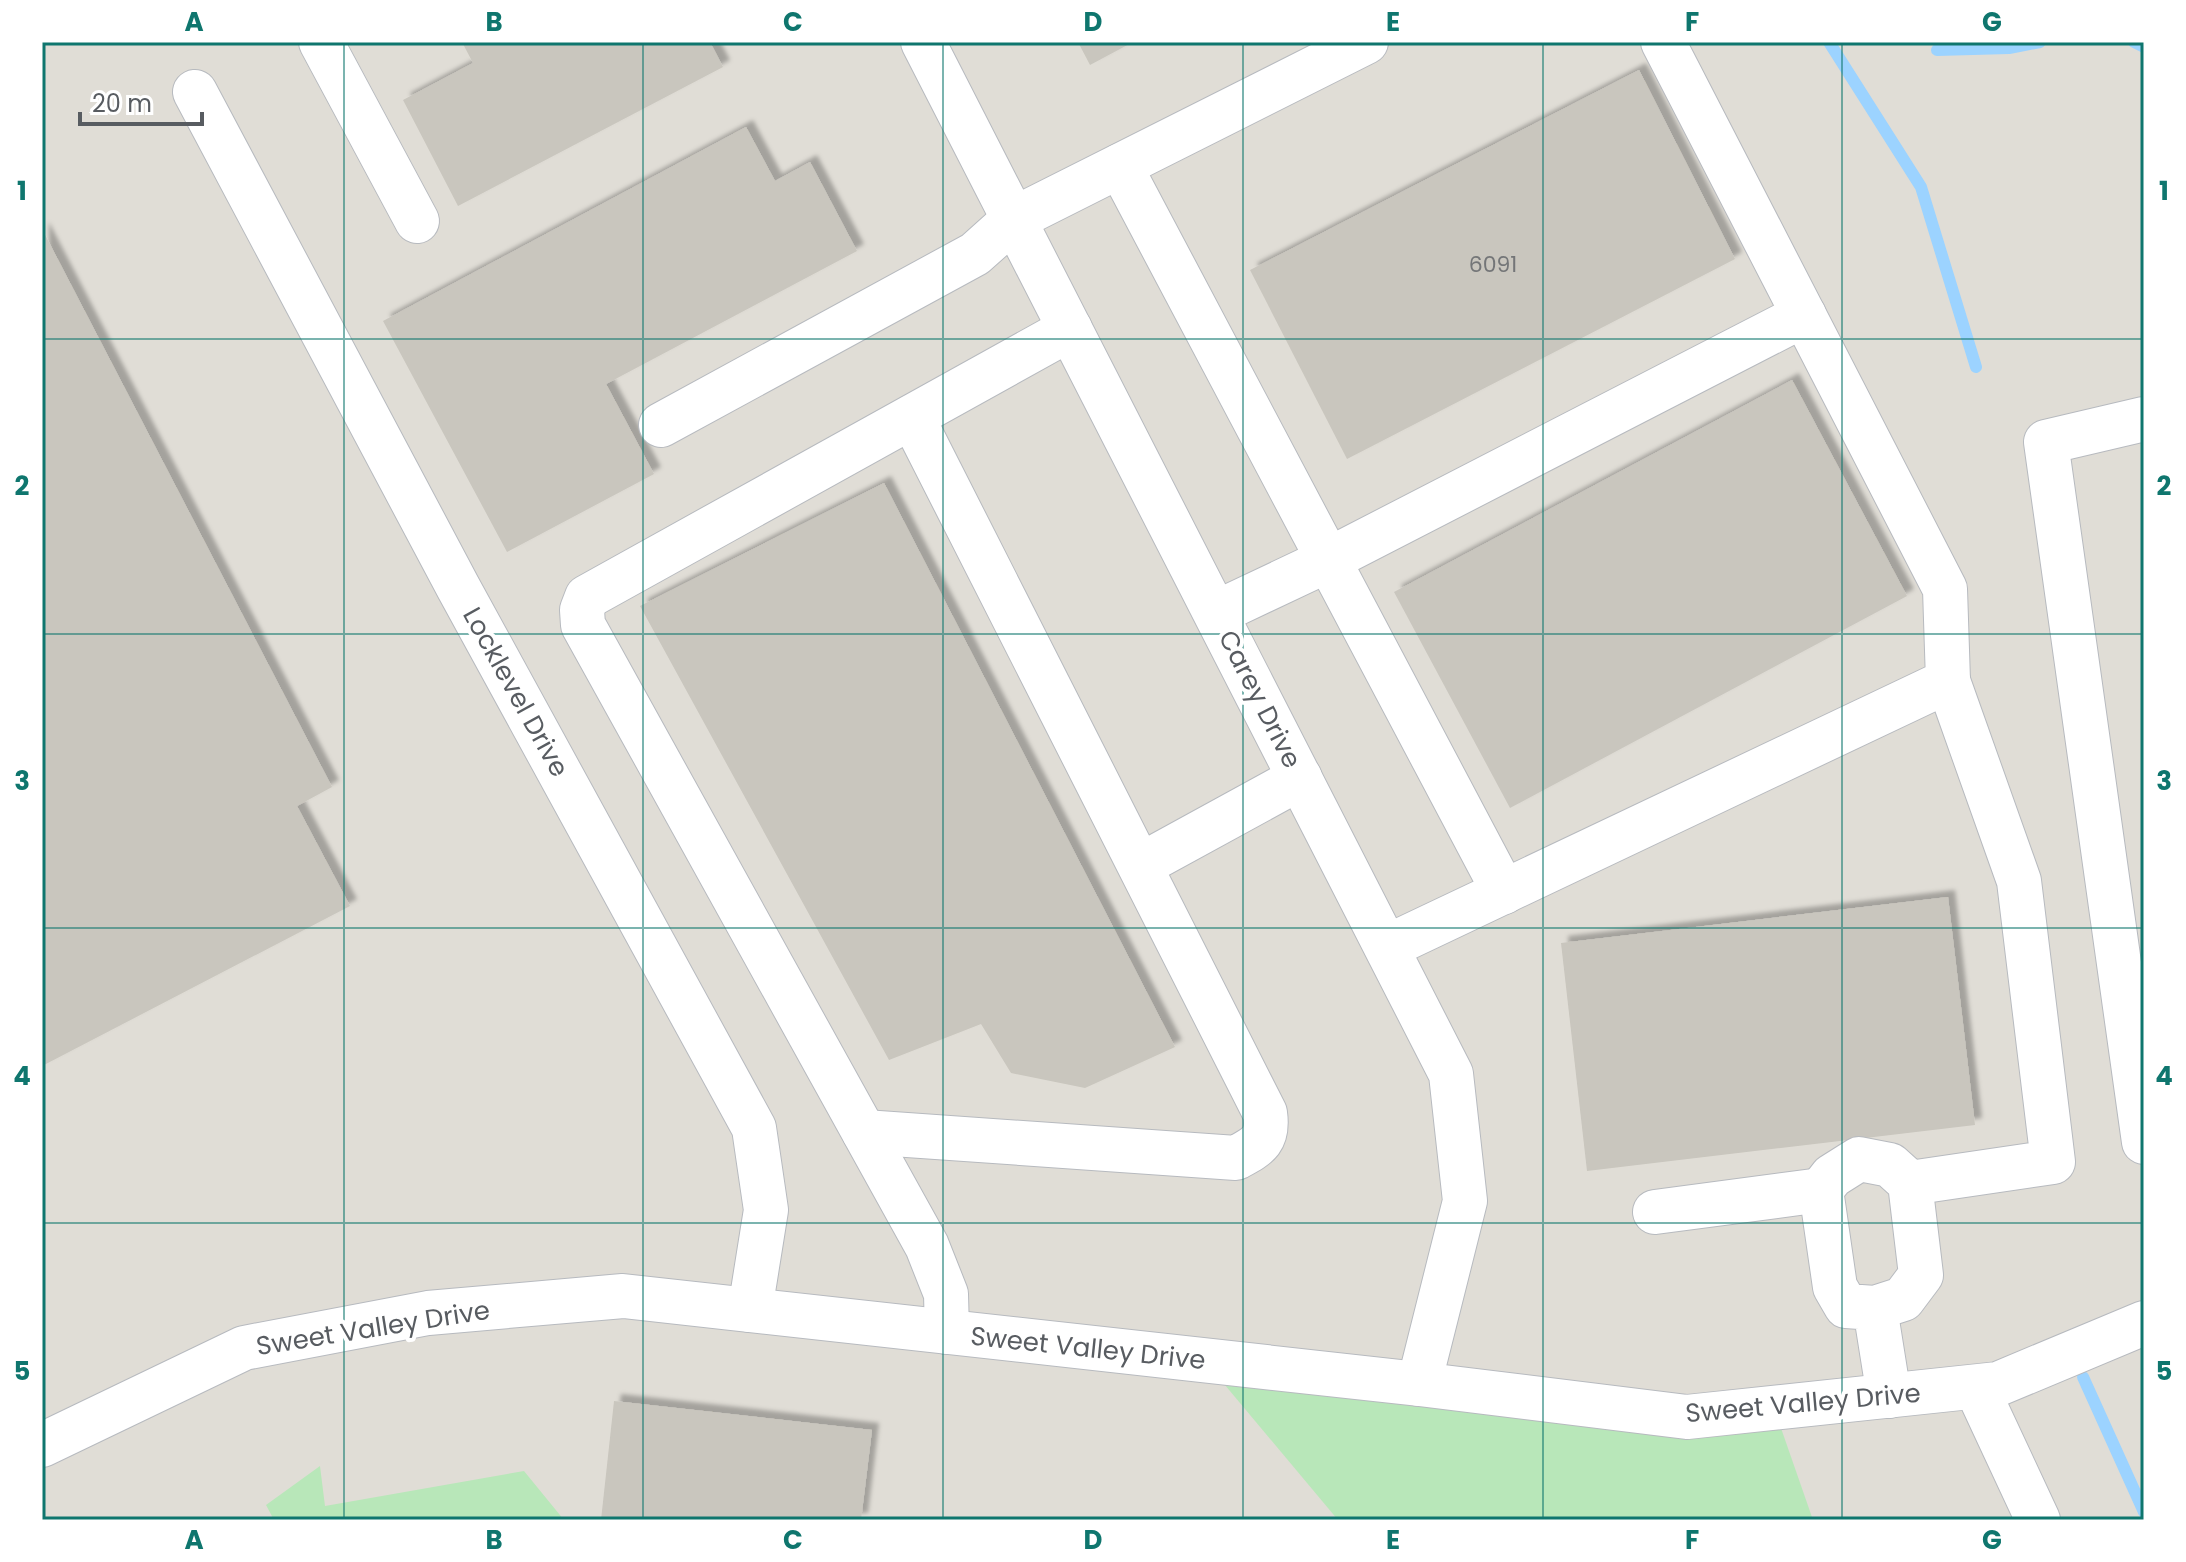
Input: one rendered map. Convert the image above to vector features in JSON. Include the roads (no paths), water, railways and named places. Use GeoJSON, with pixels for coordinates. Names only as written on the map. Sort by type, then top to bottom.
{"type":"FeatureCollection","features":[{"type":"Feature","properties":{"kind":"street"},"geometry":{"type":"LineString","coordinates":[[321,42],[417,221]]}},
{"type":"Feature","properties":{"kind":"street","name":"Carey Drive"},"geometry":{"type":"LineString","coordinates":[[923,42],[1451,1074],[1465,1201],[1419,1384]]}},
{"type":"Feature","properties":{"kind":"street"},"geometry":{"type":"LineString","coordinates":[[661,425],[975,254],[1014,219],[1366,42]]}},
{"type":"Feature","properties":{"kind":"street"},"geometry":{"type":"LineString","coordinates":[[1663,42],[1945,589],[1948,681],[2019,881],[2053,1162],[1910,1183]]}},
{"type":"Feature","properties":{"kind":"street","name":"Locklevel Drive"},"geometry":{"type":"LineString","coordinates":[[195,92],[458,587],[754,1128],[766,1210],[750,1310]]}},
{"type":"Feature","properties":{"kind":"street"},"geometry":{"type":"LineString","coordinates":[[1120,166],[1504,892]]}},
{"type":"Feature","properties":{"kind":"street"},"geometry":{"type":"LineString","coordinates":[[1216,613],[1328,560],[1804,315]]}},
{"type":"Feature","properties":{"kind":"street"},"geometry":{"type":"LineString","coordinates":[[947,1332],[946,1294],[927,1246],[583,625],[582,610],[587,597],[1070,329]]}},
{"type":"Feature","properties":{"kind":"street"},"geometry":{"type":"LineString","coordinates":[[864,1132],[1236,1158],[1263,1139],[1267,1126],[1265,1113],[1141,865],[912,417]]}},
{"type":"Feature","properties":{"kind":"street"},"geometry":{"type":"LineString","coordinates":[[2144,419],[2046,442],[2140,1090],[2144,1142]]}},
{"type":"Feature","properties":{"kind":"street"},"geometry":{"type":"LineString","coordinates":[[1387,947],[1948,681]]}},
{"type":"Feature","properties":{"kind":"street"},"geometry":{"type":"LineString","coordinates":[[1141,865],[1300,778]]}},
{"type":"Feature","properties":{"kind":"street"},"geometry":{"type":"LineString","coordinates":[[1655,1212],[1821,1190],[1832,1176],[1859,1159],[1890,1165],[1910,1183],[1921,1275],[1903,1299],[1875,1308],[1846,1306],[1835,1287],[1821,1190]]}},
{"type":"Feature","properties":{"kind":"street","name":"Sweet Valley Drive"},"geometry":{"type":"LineString","coordinates":[[42,1445],[244,1348],[428,1313],[623,1296],[1419,1384],[1687,1417],[1998,1384],[2144,1323]]}},
{"type":"Feature","properties":{"kind":"street"},"geometry":{"type":"LineString","coordinates":[[1875,1308],[1889,1396]]}},
{"type":"Feature","properties":{"kind":"street"},"geometry":{"type":"LineString","coordinates":[[1976,1387],[2038,1520]]}},
{"type":"Feature","properties":{"kind":"waterway"},"geometry":{"type":"LineString","coordinates":[[1829,42],[1921,187],[1976,367]]}},
{"type":"Feature","properties":{"kind":"waterway"},"geometry":{"type":"LineString","coordinates":[[1937,50],[2009,48],[2040,42]]}},
{"type":"Feature","properties":{"kind":"waterway"},"geometry":{"type":"LineString","coordinates":[[2134,42],[2144,47]]}},
{"type":"Feature","properties":{"kind":"waterway"},"geometry":{"type":"LineString","coordinates":[[2083,1377],[2144,1512]]}}]}
